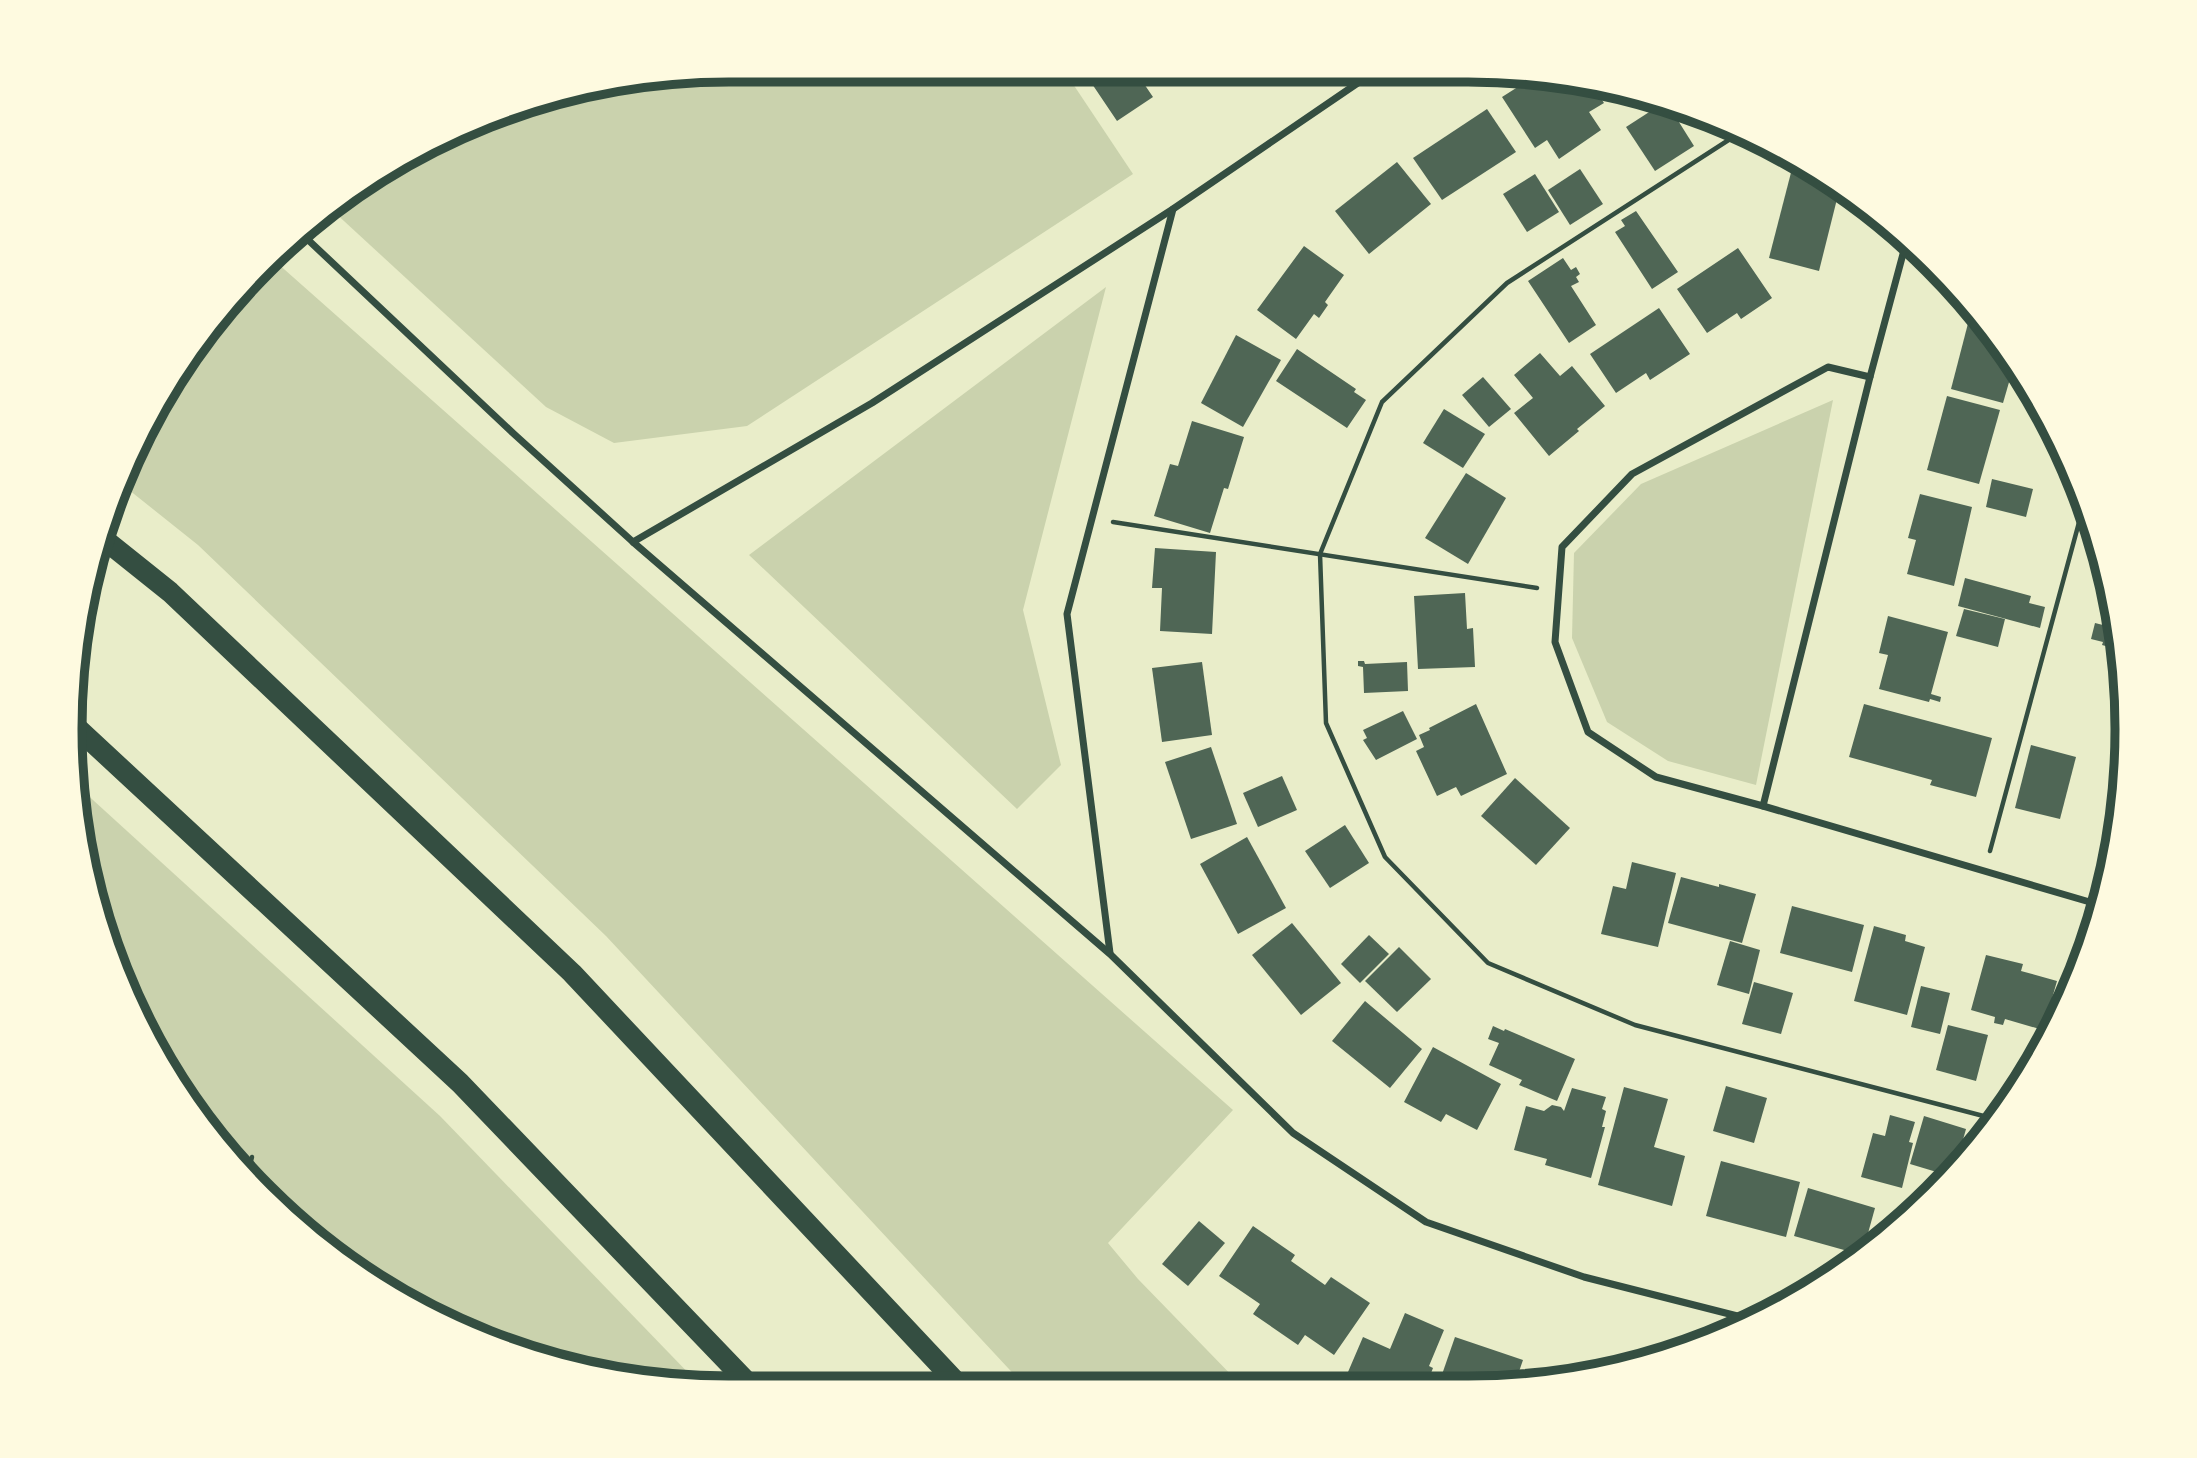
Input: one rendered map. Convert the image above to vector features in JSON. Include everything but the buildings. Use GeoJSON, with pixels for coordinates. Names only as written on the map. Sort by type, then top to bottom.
{"type":"FeatureCollection","features":[{"type":"Feature","properties":{"kind":"highway"},"geometry":{"type":"LineString","coordinates":[[110,544],[170,592],[572,973],[950,1376]]}},
{"type":"Feature","properties":{"kind":"highway"},"geometry":{"type":"LineString","coordinates":[[82,733],[460,1083],[741,1376]]}},
{"type":"Feature","properties":{"kind":"street"},"geometry":{"type":"LineString","coordinates":[[633,541],[872,403],[1173,209],[1359,82]]}},
{"type":"Feature","properties":{"kind":"street"},"geometry":{"type":"LineString","coordinates":[[1110,954],[1068,614],[1173,209]]}},
{"type":"Feature","properties":{"kind":"street"},"geometry":{"type":"LineString","coordinates":[[307,239],[514,434],[633,541],[1110,954],[1293,1133],[1426,1222],[1584,1277],[1739,1316]]}},
{"type":"Feature","properties":{"kind":"street"},"geometry":{"type":"LineString","coordinates":[[1763,806],[1904,252]]}},
{"type":"Feature","properties":{"kind":"street"},"geometry":{"type":"LineString","coordinates":[[1870,377],[1828,367],[1632,474],[1562,547],[1555,642],[1588,732],[1656,777],[2091,902]]}},
{"type":"Feature","properties":{"kind":"path"},"geometry":{"type":"LineString","coordinates":[[1731,138],[1507,283],[1382,402],[1320,554],[1326,723],[1385,857],[1488,963],[1635,1025],[1986,1117]]}},
{"type":"Feature","properties":{"kind":"path"},"geometry":{"type":"LineString","coordinates":[[1092,519],[1559,592]]}},
{"type":"Feature","properties":{"kind":"path"},"geometry":{"type":"LineString","coordinates":[[1984,871],[2080,520]]}},
{"type":"Feature","properties":{"kind":"path"},"geometry":{"type":"LineString","coordinates":[[250,1163],[252,1157]]}},
{"type":"Feature","properties":{"kind":"green space"},"geometry":{"type":"Polygon","coordinates":[[[1072,82],[1133,174],[747,426],[614,443],[546,407],[337,215],[406,169],[481,131],[562,104],[645,88],[687,84],[1072,82]]]}},
{"type":"Feature","properties":{"kind":"green space"},"geometry":{"type":"Polygon","coordinates":[[[279,265],[1233,1110],[1108,1243],[1138,1279],[1232,1376],[1016,1376],[606,936],[198,545],[128,489],[149,443],[191,370],[216,335],[279,265]]]}},
{"type":"Feature","properties":{"kind":"green space"},"geometry":{"type":"Polygon","coordinates":[[[1106,287],[1023,610],[1061,765],[1017,809],[749,555],[1106,287]]]}},
{"type":"Feature","properties":{"kind":"green space"},"geometry":{"type":"Polygon","coordinates":[[[1833,400],[1756,785],[1668,761],[1607,722],[1572,638],[1574,553],[1641,484],[1833,400]]]}},
{"type":"Feature","properties":{"kind":"green space"},"geometry":{"type":"Polygon","coordinates":[[[86,794],[440,1116],[689,1374],[645,1370],[562,1354],[481,1327],[406,1289],[370,1267],[335,1242],[272,1186],[216,1123],[191,1088],[149,1015],[131,977],[104,896],[86,794]]]}}]}
